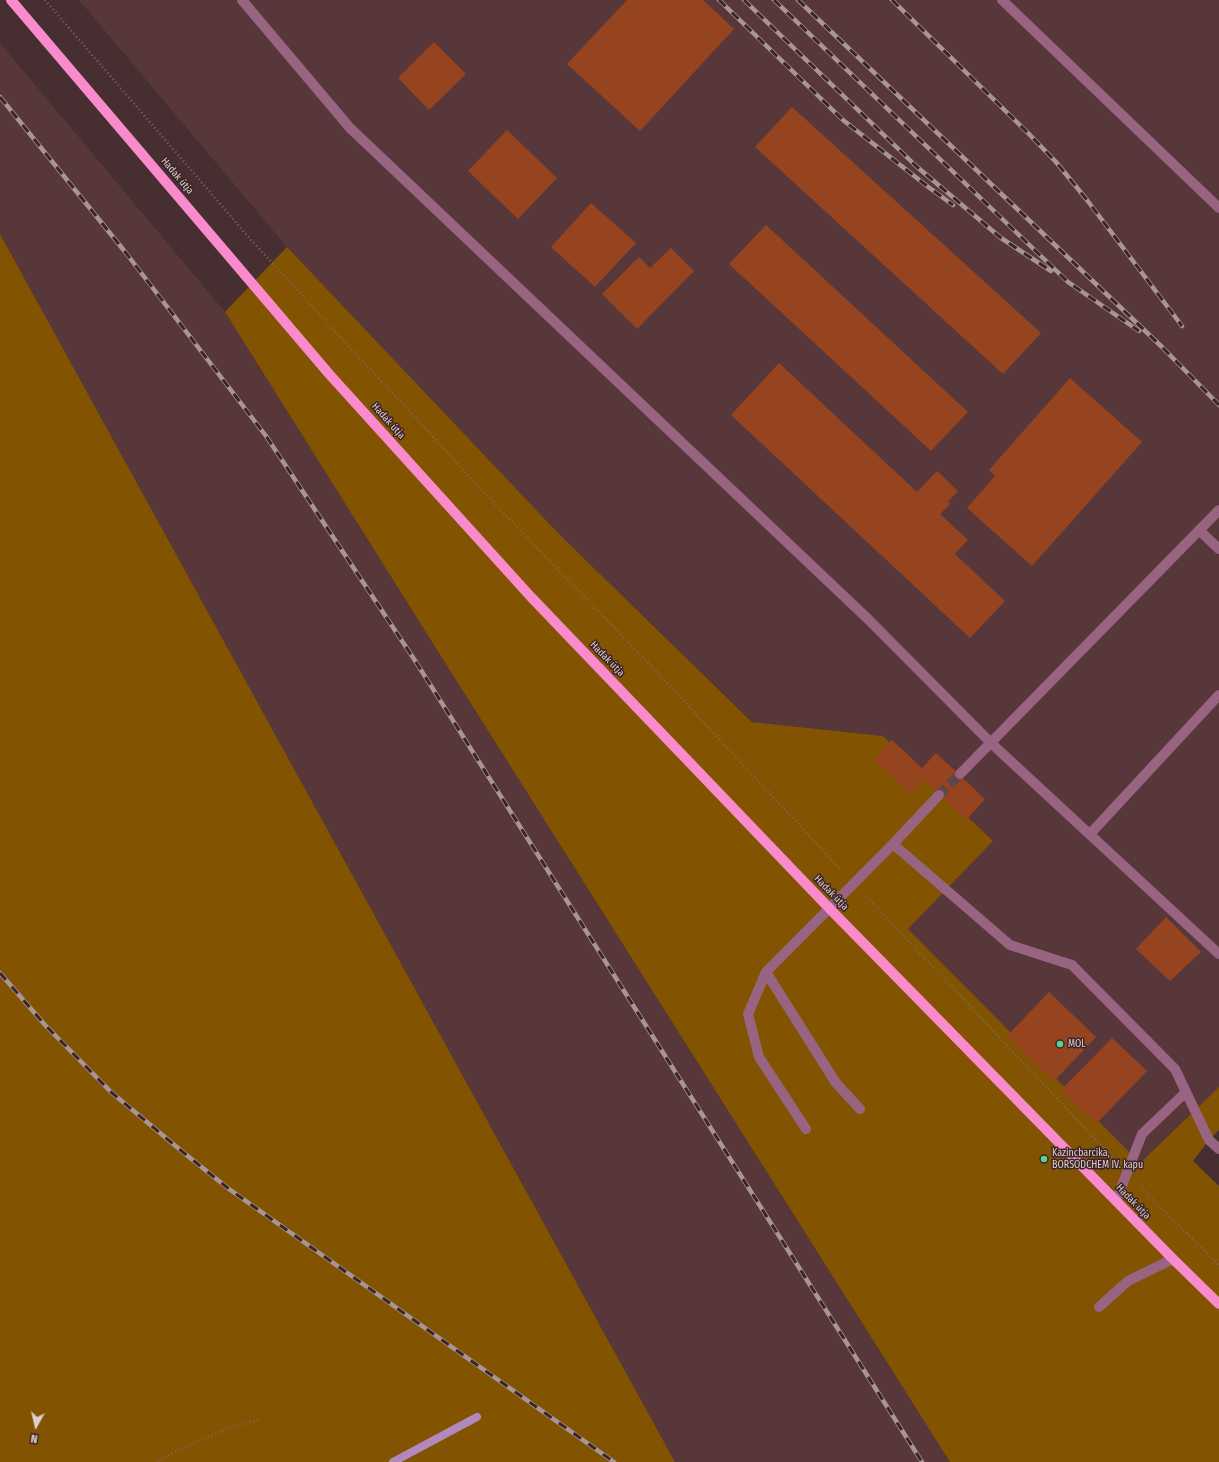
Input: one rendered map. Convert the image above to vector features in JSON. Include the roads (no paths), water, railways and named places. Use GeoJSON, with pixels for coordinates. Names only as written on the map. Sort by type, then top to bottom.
{"type":"FeatureCollection","features":[{"type":"Feature","properties":{"kind":"main road","name":"Hadak útja"},"geometry":{"type":"LineString","coordinates":[[11,0],[330,376],[530,597],[830,909],[1219,1304]]}},
{"type":"Feature","properties":{"kind":"lane"},"geometry":{"type":"LineString","coordinates":[[242,0],[350,128],[869,620],[991,743],[1219,954]]}},
{"type":"Feature","properties":{"kind":"lane"},"geometry":{"type":"LineString","coordinates":[[1002,0],[1219,208]]}},
{"type":"Feature","properties":{"kind":"lane"},"geometry":{"type":"LineString","coordinates":[[960,774],[1219,510]]}},
{"type":"Feature","properties":{"kind":"lane"},"geometry":{"type":"LineString","coordinates":[[1200,530],[1219,549]]}},
{"type":"Feature","properties":{"kind":"lane"},"geometry":{"type":"LineString","coordinates":[[1090,834],[1219,695]]}},
{"type":"Feature","properties":{"kind":"lane"},"geometry":{"type":"LineString","coordinates":[[806,1129],[759,1057],[748,1014],[766,972],[830,909],[939,795]]}},
{"type":"Feature","properties":{"kind":"lane"},"geometry":{"type":"LineString","coordinates":[[893,844],[1010,945],[1072,965],[1175,1069],[1209,1140],[1219,1149]]}},
{"type":"Feature","properties":{"kind":"lane"},"geometry":{"type":"LineString","coordinates":[[766,972],[836,1083],[860,1109]]}},
{"type":"Feature","properties":{"kind":"lane"},"geometry":{"type":"LineString","coordinates":[[1116,1201],[1142,1134],[1186,1092]]}},
{"type":"Feature","properties":{"kind":"lane"},"geometry":{"type":"LineString","coordinates":[[1099,1307],[1128,1281],[1173,1259]]}},
{"type":"Feature","properties":{"kind":"waterway"},"geometry":{"type":"LineString","coordinates":[[393,1462],[477,1417]]}},
{"type":"Feature","properties":{"kind":"tunnel"},"geometry":{"type":"LineString","coordinates":[[939,795],[960,774]]}},
{"type":"Feature","properties":{"kind":"railway"},"geometry":{"type":"LineString","coordinates":[[719,0],[843,120],[953,205]]}},
{"type":"Feature","properties":{"kind":"railway"},"geometry":{"type":"LineString","coordinates":[[744,0],[916,166],[1001,238],[1051,271]]}},
{"type":"Feature","properties":{"kind":"railway"},"geometry":{"type":"LineString","coordinates":[[774,0],[1068,282],[1139,331]]}},
{"type":"Feature","properties":{"kind":"railway"},"geometry":{"type":"LineString","coordinates":[[798,0],[1162,347],[1219,405]]}},
{"type":"Feature","properties":{"kind":"railway"},"geometry":{"type":"LineString","coordinates":[[892,0],[1056,162],[1087,200],[1182,326]]}},
{"type":"Feature","properties":{"kind":"railway"},"geometry":{"type":"LineString","coordinates":[[0,97],[126,253],[266,436],[414,659],[922,1462]]}},
{"type":"Feature","properties":{"kind":"railway"},"geometry":{"type":"LineString","coordinates":[[0,973],[45,1025],[111,1092],[229,1189],[614,1462]]}},
{"type":"Feature","properties":{"kind":"place","name":"MOL"},"geometry":{"type":"Point","coordinates":[1060,1044]}},
{"type":"Feature","properties":{"kind":"place","name":"Kazincbarcika, BORSODCHEM IV. kapu"},"geometry":{"type":"Point","coordinates":[1044,1159]}}]}
